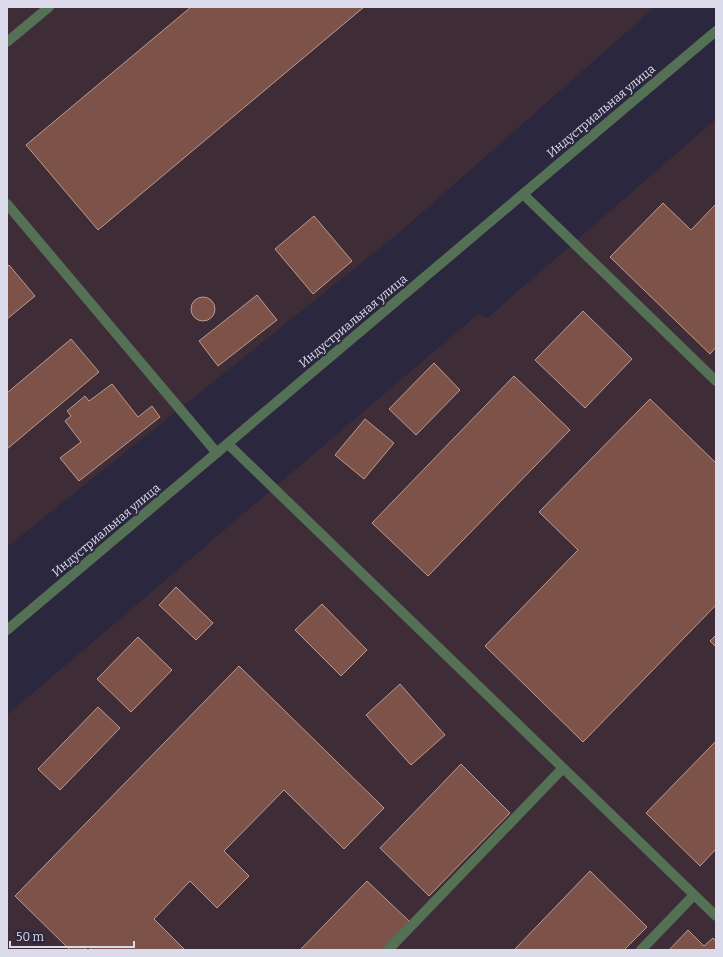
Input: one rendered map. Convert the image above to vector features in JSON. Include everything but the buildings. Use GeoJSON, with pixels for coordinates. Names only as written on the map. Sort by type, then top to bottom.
{"type":"FeatureCollection","features":[{"type":"Feature","properties":{"kind":"street"},"geometry":{"type":"LineString","coordinates":[[7,42],[49,7]]}},
{"type":"Feature","properties":{"kind":"street","name":"Индустриальная улица"},"geometry":{"type":"LineString","coordinates":[[7,630],[716,31]]}},
{"type":"Feature","properties":{"kind":"street"},"geometry":{"type":"LineString","coordinates":[[523,194],[716,381]]}},
{"type":"Feature","properties":{"kind":"street"},"geometry":{"type":"LineString","coordinates":[[7,204],[217,453]]}},
{"type":"Feature","properties":{"kind":"street"},"geometry":{"type":"LineString","coordinates":[[228,444],[716,916]]}},
{"type":"Feature","properties":{"kind":"street"},"geometry":{"type":"LineString","coordinates":[[388,950],[563,768]]}},
{"type":"Feature","properties":{"kind":"street"},"geometry":{"type":"LineString","coordinates":[[641,950],[694,895]]}},
{"type":"Feature","properties":{"kind":"shaded area"},"geometry":{"type":"Polygon","coordinates":[[[7,7],[655,7],[400,232],[7,547],[7,7]]]}},
{"type":"Feature","properties":{"kind":"shaded area"},"geometry":{"type":"Polygon","coordinates":[[[716,119],[716,950],[7,950],[7,715],[478,314],[487,318],[716,119]]]}}]}
